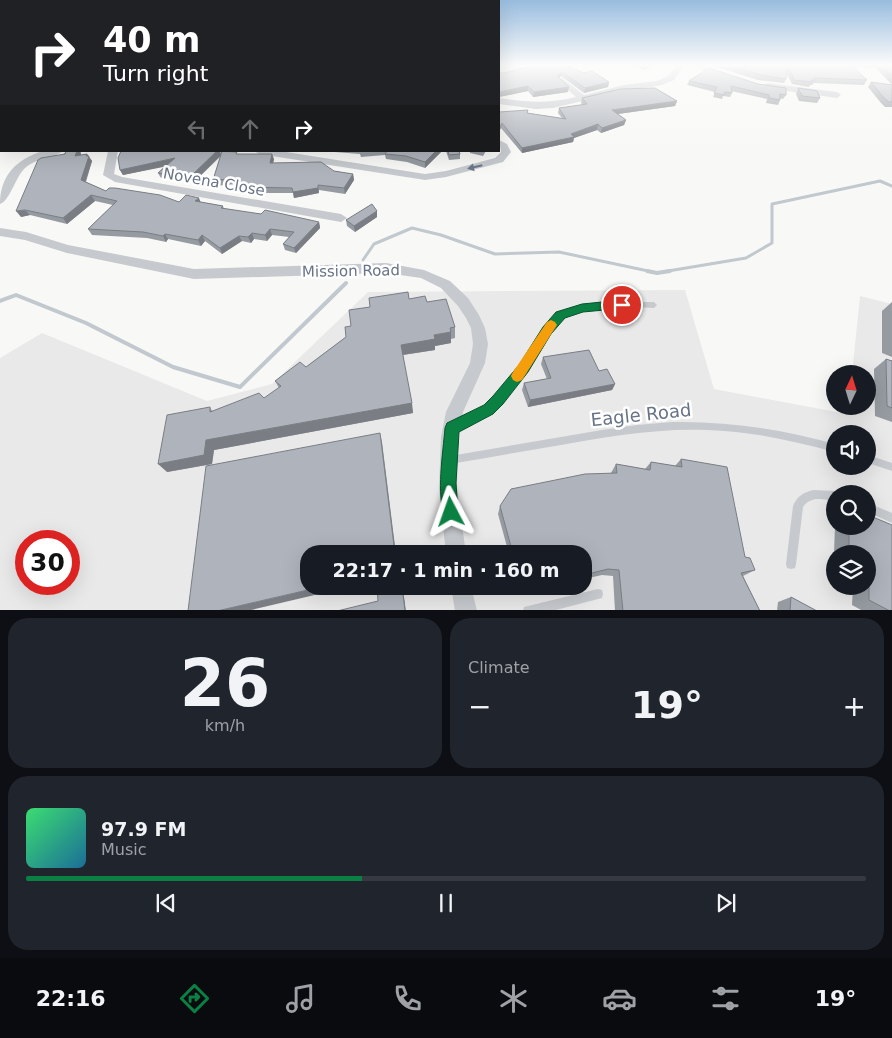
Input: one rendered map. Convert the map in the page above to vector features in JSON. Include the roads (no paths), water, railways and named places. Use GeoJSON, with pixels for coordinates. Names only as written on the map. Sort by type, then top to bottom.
{"type":"FeatureCollection","features":[{"type":"Feature","properties":{"kind":"street"},"geometry":{"type":"LineString","coordinates":[[577,93],[582,98]]}},
{"type":"Feature","properties":{"kind":"street"},"geometry":{"type":"LineString","coordinates":[[500,101],[543,106],[604,93]]}},
{"type":"Feature","properties":{"kind":"street"},"geometry":{"type":"LineString","coordinates":[[833,93],[837,94]]}},
{"type":"Feature","properties":{"kind":"street"},"geometry":{"type":"LineString","coordinates":[[265,152],[404,174],[434,176],[500,160],[506,149],[500,144]]}},
{"type":"Feature","properties":{"kind":"street"},"geometry":{"type":"LineString","coordinates":[[0,201],[13,174],[24,161],[53,152]]}},
{"type":"Feature","properties":{"kind":"street","name":"Novena Close"},"geometry":{"type":"LineString","coordinates":[[114,152],[108,175],[119,180],[341,218]]}},
{"type":"Feature","properties":{"kind":"street"},"geometry":{"type":"LineString","coordinates":[[0,176],[13,174]]}},
{"type":"Feature","properties":{"kind":"street","name":"Mission Road"},"geometry":{"type":"LineString","coordinates":[[0,232],[26,236],[67,249],[194,274],[386,268],[410,270],[433,277],[452,288],[464,301],[476,322],[481,340],[480,355],[457,402],[452,428],[449,460],[450,501],[455,545]]}},
{"type":"Feature","properties":{"kind":"street"},"geometry":{"type":"LineString","coordinates":[[463,595],[466,610]]}},
{"type":"Feature","properties":{"kind":"lane"},"geometry":{"type":"LineString","coordinates":[[452,428],[488,409],[498,400],[524,369],[547,330],[560,315],[582,308],[654,305]]}},
{"type":"Feature","properties":{"kind":"lane","name":"Eagle Road"},"geometry":{"type":"LineString","coordinates":[[449,460],[628,429],[668,426],[752,429],[788,435],[826,446]]}},
{"type":"Feature","properties":{"kind":"lane"},"geometry":{"type":"LineString","coordinates":[[876,462],[892,467]]}},
{"type":"Feature","properties":{"kind":"lane"},"geometry":{"type":"LineString","coordinates":[[791,564],[798,506],[801,500],[812,495],[826,496]]}},
{"type":"Feature","properties":{"kind":"lane"},"geometry":{"type":"LineString","coordinates":[[876,511],[892,518]]}},
{"type":"Feature","properties":{"kind":"lane"},"geometry":{"type":"LineString","coordinates":[[528,610],[598,594]]}},
{"type":"Feature","properties":{"kind":"waterway"},"geometry":{"type":"LineString","coordinates":[[662,272],[746,258],[772,243],[772,204],[880,181],[892,186]]}},
{"type":"Feature","properties":{"kind":"waterway"},"geometry":{"type":"LineString","coordinates":[[363,260],[374,244],[412,228],[441,235],[495,254],[559,252],[653,272]]}},
{"type":"Feature","properties":{"kind":"waterway"},"geometry":{"type":"LineString","coordinates":[[647,271],[657,273],[670,271]]}},
{"type":"Feature","properties":{"kind":"waterway"},"geometry":{"type":"LineString","coordinates":[[0,301],[16,295],[86,323],[173,367],[240,387],[346,283]]}}]}
